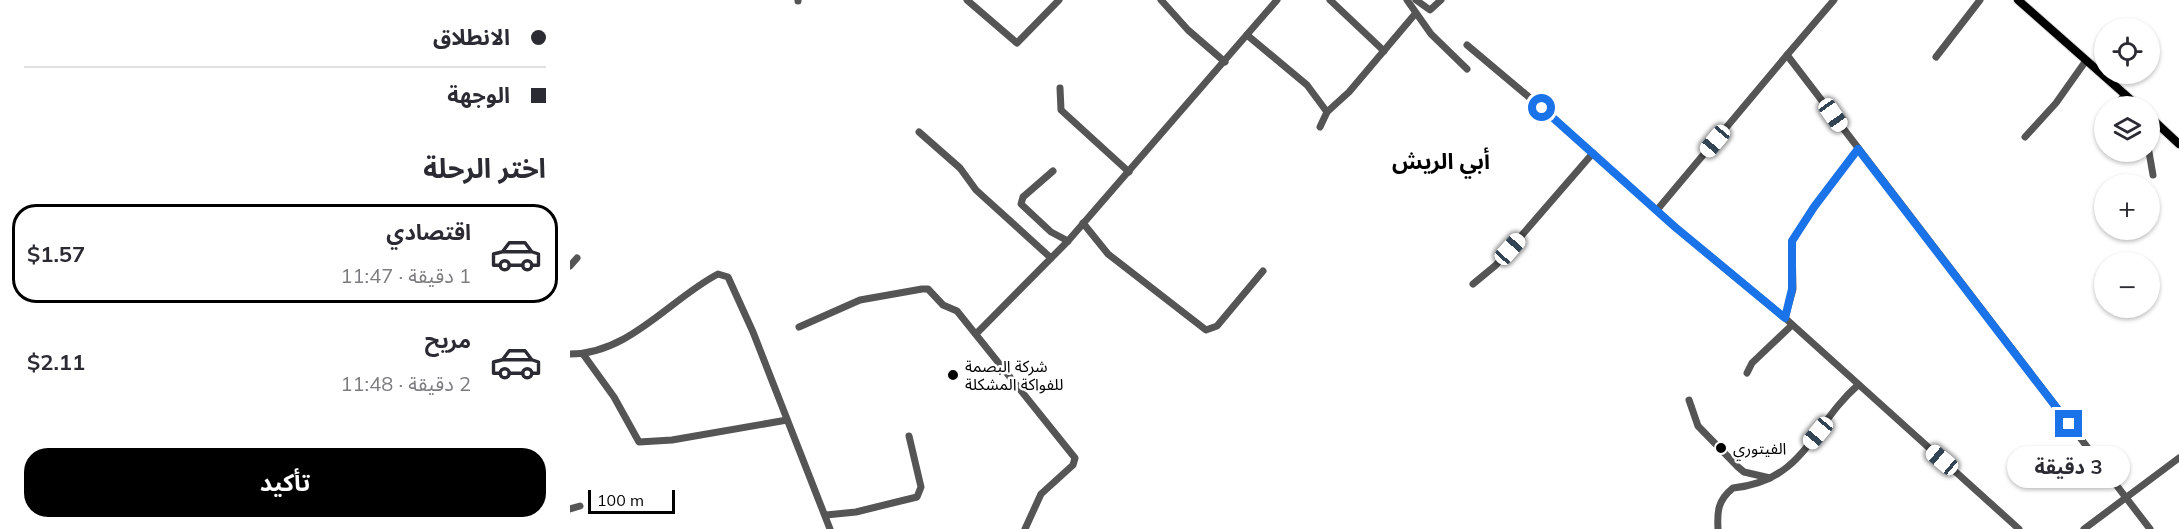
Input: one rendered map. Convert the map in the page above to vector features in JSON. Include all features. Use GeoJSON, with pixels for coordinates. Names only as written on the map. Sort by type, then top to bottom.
{"type":"FeatureCollection","features":[{"type":"Feature","properties":{"kind":"main road"},"geometry":{"type":"LineString","coordinates":[[2018,0],[2085,62],[2125,94]]}},
{"type":"Feature","properties":{"kind":"main road"},"geometry":{"type":"LineString","coordinates":[[2160,126],[2179,144]]}},
{"type":"Feature","properties":{"kind":"street"},"geometry":{"type":"LineString","coordinates":[[966,0],[1017,43],[1059,0]]}},
{"type":"Feature","properties":{"kind":"street"},"geometry":{"type":"LineString","coordinates":[[1161,0],[1188,30],[1225,62]]}},
{"type":"Feature","properties":{"kind":"street"},"geometry":{"type":"LineString","coordinates":[[976,334],[1068,241],[1277,0]]}},
{"type":"Feature","properties":{"kind":"street"},"geometry":{"type":"LineString","coordinates":[[1330,0],[1384,51]]}},
{"type":"Feature","properties":{"kind":"street"},"geometry":{"type":"LineString","coordinates":[[1407,0],[1431,34],[1467,69]]}},
{"type":"Feature","properties":{"kind":"street"},"geometry":{"type":"LineString","coordinates":[[1416,0],[1430,10],[1441,0]]}},
{"type":"Feature","properties":{"kind":"street"},"geometry":{"type":"LineString","coordinates":[[1658,210],[1834,0]]}},
{"type":"Feature","properties":{"kind":"street"},"geometry":{"type":"LineString","coordinates":[[1936,57],[1980,0]]}},
{"type":"Feature","properties":{"kind":"street"},"geometry":{"type":"LineString","coordinates":[[1320,127],[1327,112],[1416,14]]}},
{"type":"Feature","properties":{"kind":"street"},"geometry":{"type":"LineString","coordinates":[[1247,34],[1307,85],[1327,112]]}},
{"type":"Feature","properties":{"kind":"street"},"geometry":{"type":"LineString","coordinates":[[1467,45],[1785,318],[2019,529]]}},
{"type":"Feature","properties":{"kind":"street"},"geometry":{"type":"LineString","coordinates":[[1787,55],[2150,529]]}},
{"type":"Feature","properties":{"kind":"street"},"geometry":{"type":"LineString","coordinates":[[2025,137],[2056,103],[2085,62]]}},
{"type":"Feature","properties":{"kind":"street"},"geometry":{"type":"LineString","coordinates":[[1060,88],[1061,110],[1129,172]]}},
{"type":"Feature","properties":{"kind":"street"},"geometry":{"type":"LineString","coordinates":[[919,132],[960,168],[976,190],[1051,258]]}},
{"type":"Feature","properties":{"kind":"street"},"geometry":{"type":"LineString","coordinates":[[1785,318],[1792,289],[1792,241],[1814,207],[1858,149]]}},
{"type":"Feature","properties":{"kind":"street"},"geometry":{"type":"LineString","coordinates":[[1473,284],[1496,266],[1593,153]]}},
{"type":"Feature","properties":{"kind":"street"},"geometry":{"type":"LineString","coordinates":[[1053,171],[1023,197],[1021,204],[1051,232],[1068,241]]}},
{"type":"Feature","properties":{"kind":"street"},"geometry":{"type":"LineString","coordinates":[[1083,223],[1108,254],[1206,330],[1217,326],[1263,271]]}},
{"type":"Feature","properties":{"kind":"street"},"geometry":{"type":"LineString","coordinates":[[570,266],[577,258]]}},
{"type":"Feature","properties":{"kind":"street"},"geometry":{"type":"LineString","coordinates":[[570,354],[583,354],[638,330],[676,304],[697,285],[723,274],[728,277],[830,529]]}},
{"type":"Feature","properties":{"kind":"street"},"geometry":{"type":"LineString","coordinates":[[798,327],[868,298],[926,289],[943,305],[957,311],[1075,458],[1073,465],[1041,494],[1025,529]]}},
{"type":"Feature","properties":{"kind":"street"},"geometry":{"type":"LineString","coordinates":[[1748,373],[1752,363],[1792,325]]}},
{"type":"Feature","properties":{"kind":"street"},"geometry":{"type":"LineString","coordinates":[[583,354],[614,398],[639,442],[672,440],[787,420]]}},
{"type":"Feature","properties":{"kind":"street"},"geometry":{"type":"LineString","coordinates":[[1718,529],[1718,506],[1726,493],[1733,488],[1746,488],[1781,473],[1795,461],[1858,385]]}},
{"type":"Feature","properties":{"kind":"street"},"geometry":{"type":"LineString","coordinates":[[1689,400],[1698,426],[1738,467],[1744,472],[1770,478]]}},
{"type":"Feature","properties":{"kind":"street"},"geometry":{"type":"LineString","coordinates":[[826,515],[856,512],[917,496],[921,487],[909,436]]}},
{"type":"Feature","properties":{"kind":"street"},"geometry":{"type":"LineString","coordinates":[[2084,529],[2179,458]]}},
{"type":"Feature","properties":{"kind":"street"},"geometry":{"type":"LineString","coordinates":[[570,509],[580,506]]}},
{"type":"Feature","properties":{"kind":"place","name":"شركة البصمة للفواكة المشكلة"},"geometry":{"type":"Point","coordinates":[953,375]}},
{"type":"Feature","properties":{"kind":"place","name":"الفيتوري"},"geometry":{"type":"Point","coordinates":[1721,448]}},
{"type":"Feature","properties":{"kind":"district","name":"أبي الريش"},"geometry":{"type":"Point","coordinates":[1441,161]}},
{"type":"Feature","properties":{"kind":"route"},"geometry":{"type":"LineString","coordinates":[[1542,108],[1675,227],[1785,318],[1794,277],[1791,260],[1792,241],[1814,207],[1858,149],[2069,424]]}}]}
